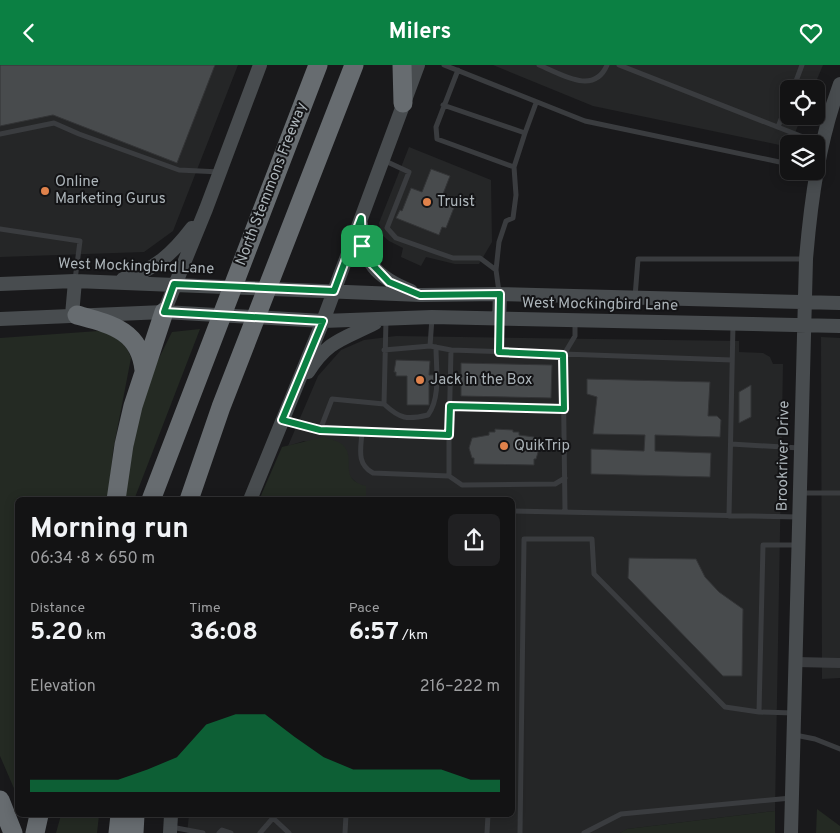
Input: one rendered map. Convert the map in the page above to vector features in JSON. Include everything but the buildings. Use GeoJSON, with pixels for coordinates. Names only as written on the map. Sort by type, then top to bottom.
{"type":"FeatureCollection","features":[{"type":"Feature","properties":{"kind":"highway","name":"North Stemmons Freeway"},"geometry":{"type":"LineString","coordinates":[[152,497],[210,342],[318,65]]}},
{"type":"Feature","properties":{"kind":"highway"},"geometry":{"type":"LineString","coordinates":[[191,497],[245,345],[354,65]]}},
{"type":"Feature","properties":{"kind":"highway"},"geometry":{"type":"LineString","coordinates":[[402,65],[403,103]]}},
{"type":"Feature","properties":{"kind":"highway"},"geometry":{"type":"LineString","coordinates":[[116,497],[124,445],[144,371],[164,312]]}},
{"type":"Feature","properties":{"kind":"highway"},"geometry":{"type":"LineString","coordinates":[[74,315],[112,325],[124,331],[135,343],[142,356],[144,371]]}},
{"type":"Feature","properties":{"kind":"highway"},"geometry":{"type":"LineString","coordinates":[[0,800],[13,833]]}},
{"type":"Feature","properties":{"kind":"highway"},"geometry":{"type":"LineString","coordinates":[[35,833],[39,817]]}},
{"type":"Feature","properties":{"kind":"highway"},"geometry":{"type":"LineString","coordinates":[[118,833],[120,817]]}},
{"type":"Feature","properties":{"kind":"highway"},"geometry":{"type":"LineString","coordinates":[[134,833],[135,817]]}},
{"type":"Feature","properties":{"kind":"main road"},"geometry":{"type":"LineString","coordinates":[[164,312],[206,209],[260,65]]}},
{"type":"Feature","properties":{"kind":"main road"},"geometry":{"type":"LineString","coordinates":[[251,497],[323,321],[418,65]]}},
{"type":"Feature","properties":{"kind":"main road","name":"Brookriver Drive"},"geometry":{"type":"LineString","coordinates":[[825,135],[840,84]]}},
{"type":"Feature","properties":{"kind":"main road","name":"Brookriver Drive"},"geometry":{"type":"LineString","coordinates":[[791,832],[803,325],[806,259],[816,180]]}},
{"type":"Feature","properties":{"kind":"main road"},"geometry":{"type":"LineString","coordinates":[[107,283],[125,279],[157,265],[176,250],[206,209]]}},
{"type":"Feature","properties":{"kind":"main road"},"geometry":{"type":"LineString","coordinates":[[361,218],[362,246],[372,265],[389,282],[420,295]]}},
{"type":"Feature","properties":{"kind":"main road"},"geometry":{"type":"LineString","coordinates":[[74,281],[74,315]]}},
{"type":"Feature","properties":{"kind":"main road","name":"West Mockingbird Lane"},"geometry":{"type":"LineString","coordinates":[[0,284],[74,281],[420,295],[500,294],[840,303]]}},
{"type":"Feature","properties":{"kind":"main road"},"geometry":{"type":"LineString","coordinates":[[499,320],[500,294]]}},
{"type":"Feature","properties":{"kind":"main road","name":"West Mockingbird Lane"},"geometry":{"type":"LineString","coordinates":[[0,319],[164,312],[323,321],[432,317],[499,320],[840,326]]}},
{"type":"Feature","properties":{"kind":"main road"},"geometry":{"type":"LineString","coordinates":[[291,398],[325,349],[347,334],[384,319]]}},
{"type":"Feature","properties":{"kind":"street"},"geometry":{"type":"LineString","coordinates":[[796,662],[840,663]]}},
{"type":"Feature","properties":{"kind":"lane"},"geometry":{"type":"LineString","coordinates":[[444,65],[584,121],[780,162]]}},
{"type":"Feature","properties":{"kind":"lane"},"geometry":{"type":"LineString","coordinates":[[539,65],[583,82],[596,79],[604,73],[607,65]]}},
{"type":"Feature","properties":{"kind":"lane"},"geometry":{"type":"LineString","coordinates":[[619,65],[799,135]]}},
{"type":"Feature","properties":{"kind":"lane"},"geometry":{"type":"LineString","coordinates":[[796,80],[802,65]]}},
{"type":"Feature","properties":{"kind":"lane"},"geometry":{"type":"LineString","coordinates":[[458,70],[443,105],[436,127],[436,139],[514,167]]}},
{"type":"Feature","properties":{"kind":"lane"},"geometry":{"type":"LineString","coordinates":[[500,294],[496,270],[499,241],[506,221],[513,218],[516,195],[514,167],[536,103]]}},
{"type":"Feature","properties":{"kind":"lane"},"geometry":{"type":"LineString","coordinates":[[443,105],[525,133]]}},
{"type":"Feature","properties":{"kind":"lane"},"geometry":{"type":"LineString","coordinates":[[778,127],[780,122]]}},
{"type":"Feature","properties":{"kind":"lane"},"geometry":{"type":"LineString","coordinates":[[0,134],[54,123],[179,170],[220,172]]}},
{"type":"Feature","properties":{"kind":"lane"},"geometry":{"type":"LineString","coordinates":[[383,160],[409,172],[387,228],[396,238],[453,258],[480,258],[496,270]]}},
{"type":"Feature","properties":{"kind":"lane"},"geometry":{"type":"LineString","coordinates":[[0,229],[80,241],[74,281]]}},
{"type":"Feature","properties":{"kind":"lane"},"geometry":{"type":"LineString","coordinates":[[634,297],[638,259],[806,259]]}},
{"type":"Feature","properties":{"kind":"lane"},"geometry":{"type":"LineString","coordinates":[[320,430],[332,399],[384,404],[396,415],[412,419],[428,415],[433,408],[436,395],[432,317]]}},
{"type":"Feature","properties":{"kind":"lane"},"geometry":{"type":"LineString","coordinates":[[384,319],[384,404]]}},
{"type":"Feature","properties":{"kind":"lane"},"geometry":{"type":"LineString","coordinates":[[499,320],[499,352]]}},
{"type":"Feature","properties":{"kind":"lane"},"geometry":{"type":"LineString","coordinates":[[565,511],[563,355],[575,336],[575,321]]}},
{"type":"Feature","properties":{"kind":"lane"},"geometry":{"type":"LineString","coordinates":[[730,516],[733,323]]}},
{"type":"Feature","properties":{"kind":"lane"},"geometry":{"type":"LineString","coordinates":[[384,350],[433,347],[451,350],[563,355],[732,360]]}},
{"type":"Feature","properties":{"kind":"lane"},"geometry":{"type":"LineString","coordinates":[[449,476],[451,350]]}},
{"type":"Feature","properties":{"kind":"lane"},"geometry":{"type":"LineString","coordinates":[[450,406],[564,409]]}},
{"type":"Feature","properties":{"kind":"lane"},"geometry":{"type":"LineString","coordinates":[[282,420],[320,430],[449,435]]}},
{"type":"Feature","properties":{"kind":"lane"},"geometry":{"type":"LineString","coordinates":[[362,432],[361,461],[365,469],[372,473],[449,476],[462,485],[555,484],[565,478]]}},
{"type":"Feature","properties":{"kind":"lane"},"geometry":{"type":"LineString","coordinates":[[731,444],[801,448]]}},
{"type":"Feature","properties":{"kind":"lane"},"geometry":{"type":"LineString","coordinates":[[800,493],[840,493]]}},
{"type":"Feature","properties":{"kind":"lane"},"geometry":{"type":"LineString","coordinates":[[515,511],[799,517]]}},
{"type":"Feature","properties":{"kind":"lane"},"geometry":{"type":"LineString","coordinates":[[520,833],[524,539],[592,539],[594,574],[724,707],[759,712],[795,713]]}},
{"type":"Feature","properties":{"kind":"lane"},"geometry":{"type":"LineString","coordinates":[[759,712],[764,545],[799,545]]}},
{"type":"Feature","properties":{"kind":"lane"},"geometry":{"type":"LineString","coordinates":[[794,735],[816,739],[840,749]]}},
{"type":"Feature","properties":{"kind":"lane"},"geometry":{"type":"LineString","coordinates":[[584,833],[621,814],[792,798]]}},
{"type":"Feature","properties":{"kind":"lane"},"geometry":{"type":"LineString","coordinates":[[345,833],[346,817]]}},
{"type":"Feature","properties":{"kind":"lane"},"geometry":{"type":"LineString","coordinates":[[487,833],[488,817]]}},
{"type":"Feature","properties":{"kind":"lane"},"geometry":{"type":"LineString","coordinates":[[260,833],[273,818],[289,833]]}},
{"type":"Feature","properties":{"kind":"lane"},"geometry":{"type":"LineString","coordinates":[[170,825],[203,833]]}},
{"type":"Feature","properties":{"kind":"lane"},"geometry":{"type":"LineString","coordinates":[[219,833],[222,830],[231,833]]}},
{"type":"Feature","properties":{"kind":"shaded area"},"geometry":{"type":"Polygon","coordinates":[[[0,65],[238,65],[173,231],[144,252],[0,257],[0,65]]]}},
{"type":"Feature","properties":{"kind":"shaded area"},"geometry":{"type":"Polygon","coordinates":[[[493,65],[823,65],[817,80],[780,80],[780,125],[798,125],[794,135],[780,135],[780,145],[593,106],[493,65]]]}},
{"type":"Feature","properties":{"kind":"shaded area"},"geometry":{"type":"Polygon","coordinates":[[[409,147],[491,180],[492,242],[479,264],[455,264],[426,257],[421,266],[401,257],[403,248],[382,235],[379,223],[409,147]]]}},
{"type":"Feature","properties":{"kind":"shaded area"},"geometry":{"type":"Polygon","coordinates":[[[200,329],[135,497],[125,497],[139,413],[156,364],[172,332],[200,329]]]}},
{"type":"Feature","properties":{"kind":"shaded area"},"geometry":{"type":"Polygon","coordinates":[[[98,331],[108,334],[122,343],[131,358],[113,451],[108,497],[15,497],[15,791],[0,756],[0,338],[98,331]]]}},
{"type":"Feature","properties":{"kind":"shaded area"},"geometry":{"type":"Polygon","coordinates":[[[396,336],[739,341],[739,352],[763,353],[770,357],[773,364],[783,364],[775,811],[628,829],[620,833],[187,833],[189,817],[515,817],[515,497],[364,497],[358,484],[350,477],[348,458],[304,441],[288,446],[318,376],[341,350],[364,340],[396,336]]]}},
{"type":"Feature","properties":{"kind":"shaded area"},"geometry":{"type":"Polygon","coordinates":[[[821,337],[840,338],[840,678],[822,679],[821,337]]]}},
{"type":"Feature","properties":{"kind":"shaded area"},"geometry":{"type":"Polygon","coordinates":[[[324,437],[343,445],[347,450],[352,479],[366,486],[366,497],[260,497],[282,447],[324,437]]]}},
{"type":"Feature","properties":{"kind":"shaded area"},"geometry":{"type":"Polygon","coordinates":[[[817,809],[840,826],[840,833],[816,833],[817,809]]]}},
{"type":"Feature","properties":{"kind":"shaded area"},"geometry":{"type":"Polygon","coordinates":[[[775,811],[775,833],[620,833],[627,829],[775,811]]]}},
{"type":"Feature","properties":{"kind":"shaded area"},"geometry":{"type":"Polygon","coordinates":[[[60,817],[99,817],[97,833],[56,833],[60,817]]]}},
{"type":"Feature","properties":{"kind":"place","name":"Online Marketing Gurus"},"geometry":{"type":"Point","coordinates":[45,191]}},
{"type":"Feature","properties":{"kind":"place","name":"Truist"},"geometry":{"type":"Point","coordinates":[427,202]}},
{"type":"Feature","properties":{"kind":"place","name":"Jack in the Box"},"geometry":{"type":"Point","coordinates":[420,380]}},
{"type":"Feature","properties":{"kind":"place","name":"QuikTrip"},"geometry":{"type":"Point","coordinates":[504,446]}},
{"type":"Feature","properties":{"kind":"route"},"geometry":{"type":"LineString","coordinates":[[361,218],[362,246],[372,265],[389,282],[420,295],[500,294],[499,352],[563,355],[564,409],[450,406],[449,435],[320,430],[282,420],[323,321],[164,312],[174,284],[334,291],[361,218]]}}]}
